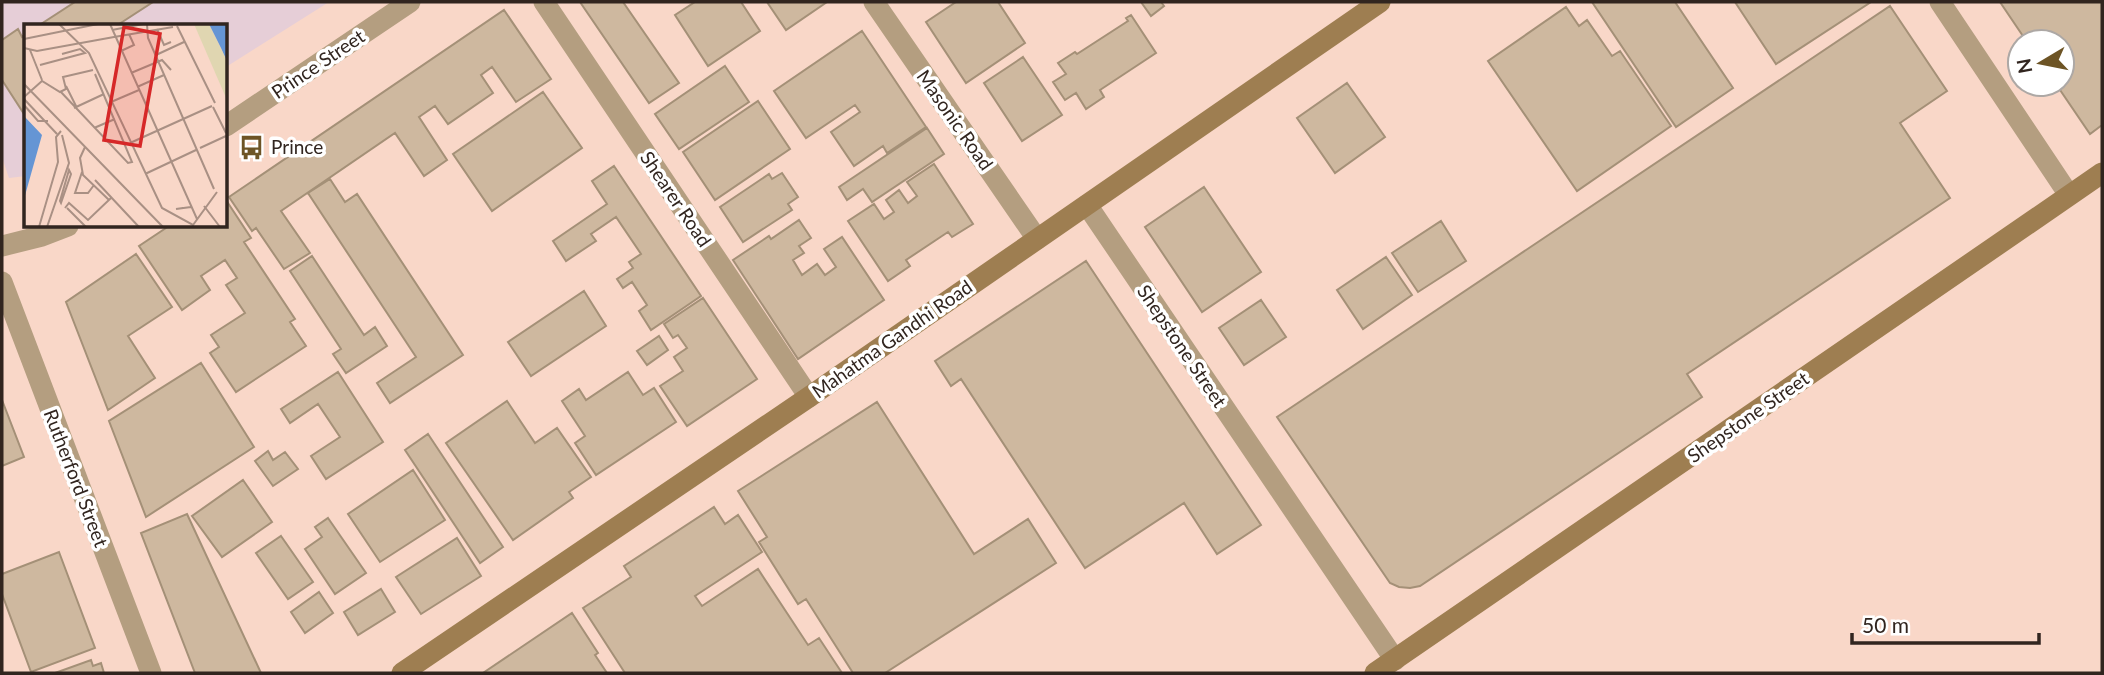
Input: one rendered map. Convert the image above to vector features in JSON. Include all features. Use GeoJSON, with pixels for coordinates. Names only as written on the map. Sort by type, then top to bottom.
{"type":"FeatureCollection","features":[{"type":"Feature","properties":{"kind":"main road","name":"Mahatma Gandhi Road"},"geometry":{"type":"LineString","coordinates":[[402,673],[809,397],[1380,2]]}},
{"type":"Feature","properties":{"kind":"main road","name":"Shepstone Street"},"geometry":{"type":"LineString","coordinates":[[1375,673],[2102,173]]}},
{"type":"Feature","properties":{"kind":"street","name":"Prince Street"},"geometry":{"type":"LineString","coordinates":[[228,125],[410,2]]}},
{"type":"Feature","properties":{"kind":"street","name":"Shearer Road"},"geometry":{"type":"LineString","coordinates":[[544,2],[809,397]]}},
{"type":"Feature","properties":{"kind":"street","name":"Masonic Road"},"geometry":{"type":"LineString","coordinates":[[874,2],[1037,239]]}},
{"type":"Feature","properties":{"kind":"street"},"geometry":{"type":"LineString","coordinates":[[1940,2],[2069,195]]}},
{"type":"Feature","properties":{"kind":"street","name":"Shepstone Street"},"geometry":{"type":"LineString","coordinates":[[1087,205],[1395,660]]}},
{"type":"Feature","properties":{"kind":"street"},"geometry":{"type":"LineString","coordinates":[[2,246],[63,228]]}},
{"type":"Feature","properties":{"kind":"street","name":"Rutherford Street"},"geometry":{"type":"LineString","coordinates":[[2,282],[151,673]]}},
{"type":"Feature","properties":{"kind":"shaded area"},"geometry":{"type":"Polygon","coordinates":[[[2,2],[329,2],[228,66],[228,24],[24,24],[24,176],[9,178],[2,157],[2,2]]]}},
{"type":"Feature","properties":{"kind":"building"},"geometry":{"type":"Polygon","coordinates":[[[75,2],[153,2],[119,24],[41,24],[75,2]]]}},
{"type":"Feature","properties":{"kind":"building"},"geometry":{"type":"Polygon","coordinates":[[[580,2],[623,2],[679,83],[649,103],[580,2]]]}},
{"type":"Feature","properties":{"kind":"building"},"geometry":{"type":"Polygon","coordinates":[[[695,2],[741,2],[760,31],[708,66],[675,15],[695,2]]]}},
{"type":"Feature","properties":{"kind":"building"},"geometry":{"type":"Polygon","coordinates":[[[767,2],[827,2],[786,30],[767,2]]]}},
{"type":"Feature","properties":{"kind":"building"},"geometry":{"type":"Polygon","coordinates":[[[956,2],[998,2],[1025,43],[966,83],[926,22],[956,2]]]}},
{"type":"Feature","properties":{"kind":"building"},"geometry":{"type":"Polygon","coordinates":[[[1141,2],[1161,2],[1164,6],[1151,16],[1141,2]]]}},
{"type":"Feature","properties":{"kind":"building"},"geometry":{"type":"Polygon","coordinates":[[[1592,2],[1675,2],[1733,88],[1676,127],[1592,2]]]}},
{"type":"Feature","properties":{"kind":"building"},"geometry":{"type":"Polygon","coordinates":[[[1735,2],[1871,2],[1776,64],[1735,2]]]}},
{"type":"Feature","properties":{"kind":"building"},"geometry":{"type":"Polygon","coordinates":[[[2000,2],[2102,2],[2102,125],[2090,134],[2066,98],[2076,98],[2076,28],[2018,28],[2000,2]]]}},
{"type":"Feature","properties":{"kind":"building"},"geometry":{"type":"Polygon","coordinates":[[[1890,6],[1947,91],[1900,123],[1950,198],[1687,374],[1702,397],[1420,586],[1399,587],[1390,583],[1277,417],[1890,6]]]}},
{"type":"Feature","properties":{"kind":"building"},"geometry":{"type":"Polygon","coordinates":[[[1566,7],[1579,26],[1587,20],[1612,56],[1620,51],[1671,126],[1577,191],[1488,61],[1566,7]]]}},
{"type":"Feature","properties":{"kind":"building"},"geometry":{"type":"Polygon","coordinates":[[[504,10],[551,79],[516,102],[492,67],[481,75],[493,93],[448,124],[435,106],[419,117],[447,160],[424,176],[395,133],[281,211],[310,253],[284,269],[256,228],[252,231],[229,197],[504,10]]]}},
{"type":"Feature","properties":{"kind":"building"},"geometry":{"type":"Polygon","coordinates":[[[1131,15],[1156,53],[1100,90],[1104,97],[1086,109],[1076,93],[1065,100],[1053,82],[1066,74],[1058,63],[1128,21],[1126,18],[1131,15]]]}},
{"type":"Feature","properties":{"kind":"building"},"geometry":{"type":"Polygon","coordinates":[[[18,29],[22,37],[24,36],[24,114],[2,80],[2,40],[18,29]]]}},
{"type":"Feature","properties":{"kind":"building"},"geometry":{"type":"Polygon","coordinates":[[[862,31],[926,127],[887,153],[883,146],[854,166],[831,132],[860,112],[855,105],[806,138],[774,91],[862,31]]]}},
{"type":"Feature","properties":{"kind":"building"},"geometry":{"type":"Polygon","coordinates":[[[1023,57],[1062,115],[1022,141],[984,83],[1023,57]]]}},
{"type":"Feature","properties":{"kind":"building"},"geometry":{"type":"Polygon","coordinates":[[[725,66],[749,102],[679,149],[655,114],[725,66]]]}},
{"type":"Feature","properties":{"kind":"building"},"geometry":{"type":"Polygon","coordinates":[[[1347,83],[1385,137],[1335,173],[1297,118],[1347,83]]]}},
{"type":"Feature","properties":{"kind":"building"},"geometry":{"type":"Polygon","coordinates":[[[543,92],[582,148],[492,211],[453,154],[543,92]]]}},
{"type":"Feature","properties":{"kind":"building"},"geometry":{"type":"Polygon","coordinates":[[[758,101],[790,149],[715,200],[683,152],[758,101]]]}},
{"type":"Feature","properties":{"kind":"building"},"geometry":{"type":"Polygon","coordinates":[[[927,128],[944,154],[872,202],[863,189],[847,200],[839,187],[927,128]]]}},
{"type":"Feature","properties":{"kind":"building"},"geometry":{"type":"Polygon","coordinates":[[[934,164],[973,224],[952,237],[948,232],[906,260],[910,266],[888,281],[848,221],[874,204],[884,219],[894,212],[886,200],[899,190],[908,203],[917,196],[907,182],[934,164]]]}},
{"type":"Feature","properties":{"kind":"building"},"geometry":{"type":"Polygon","coordinates":[[[614,166],[701,296],[651,330],[639,311],[647,305],[632,282],[623,288],[617,279],[633,268],[629,262],[641,254],[616,217],[591,234],[596,241],[566,261],[553,241],[607,204],[592,181],[614,166]]]}},
{"type":"Feature","properties":{"kind":"building"},"geometry":{"type":"Polygon","coordinates":[[[782,173],[798,197],[788,204],[792,210],[743,242],[720,207],[769,174],[772,179],[782,173]]]}},
{"type":"Feature","properties":{"kind":"building"},"geometry":{"type":"Polygon","coordinates":[[[330,179],[345,202],[357,194],[463,355],[390,403],[377,383],[416,357],[308,193],[330,179]]]}},
{"type":"Feature","properties":{"kind":"building"},"geometry":{"type":"Polygon","coordinates":[[[1204,187],[1261,272],[1202,312],[1145,227],[1204,187]]]}},
{"type":"Feature","properties":{"kind":"building"},"geometry":{"type":"Polygon","coordinates":[[[228,203],[251,238],[244,242],[295,319],[290,322],[306,346],[236,392],[210,353],[219,347],[211,335],[245,313],[226,285],[237,278],[225,260],[201,276],[210,290],[182,310],[139,246],[166,228],[228,228],[228,203]]]}},
{"type":"Feature","properties":{"kind":"building"},"geometry":{"type":"Polygon","coordinates":[[[799,220],[811,238],[799,246],[804,253],[793,260],[802,275],[817,264],[825,275],[836,267],[824,249],[842,237],[884,300],[798,359],[733,260],[799,220]]]}},
{"type":"Feature","properties":{"kind":"building"},"geometry":{"type":"Polygon","coordinates":[[[1441,221],[1466,261],[1418,292],[1392,253],[1441,221]]]}},
{"type":"Feature","properties":{"kind":"building"},"geometry":{"type":"Polygon","coordinates":[[[136,254],[172,307],[128,336],[155,378],[108,410],[66,302],[136,254]]]}},
{"type":"Feature","properties":{"kind":"building"},"geometry":{"type":"Polygon","coordinates":[[[312,256],[364,335],[375,327],[387,346],[346,373],[333,354],[341,349],[290,271],[312,256]]]}},
{"type":"Feature","properties":{"kind":"building"},"geometry":{"type":"Polygon","coordinates":[[[1386,257],[1412,295],[1363,329],[1337,290],[1386,257]]]}},
{"type":"Feature","properties":{"kind":"building"},"geometry":{"type":"Polygon","coordinates":[[[1086,261],[1261,525],[1217,554],[1184,503],[1085,568],[961,379],[951,386],[935,361],[1086,261]]]}},
{"type":"Feature","properties":{"kind":"building"},"geometry":{"type":"Polygon","coordinates":[[[584,291],[606,326],[531,376],[508,342],[584,291]]]}},
{"type":"Feature","properties":{"kind":"building"},"geometry":{"type":"Polygon","coordinates":[[[703,298],[757,379],[687,426],[660,386],[683,371],[674,357],[687,348],[678,335],[673,338],[664,324],[703,298]]]}},
{"type":"Feature","properties":{"kind":"building"},"geometry":{"type":"Polygon","coordinates":[[[1261,300],[1286,337],[1244,365],[1219,328],[1261,300]]]}},
{"type":"Feature","properties":{"kind":"building"},"geometry":{"type":"Polygon","coordinates":[[[659,336],[668,350],[647,365],[637,351],[659,336]]]}},
{"type":"Feature","properties":{"kind":"building"},"geometry":{"type":"Polygon","coordinates":[[[201,363],[254,447],[146,517],[109,421],[201,363]]]}},
{"type":"Feature","properties":{"kind":"building"},"geometry":{"type":"Polygon","coordinates":[[[338,372],[383,442],[326,479],[311,456],[340,437],[318,404],[290,423],[281,409],[338,372]]]}},
{"type":"Feature","properties":{"kind":"building"},"geometry":{"type":"Polygon","coordinates":[[[628,372],[643,395],[654,388],[676,422],[596,475],[575,443],[585,436],[562,401],[579,389],[586,400],[628,372]]]}},
{"type":"Feature","properties":{"kind":"building"},"geometry":{"type":"Polygon","coordinates":[[[2,400],[24,457],[2,466],[2,400]]]}},
{"type":"Feature","properties":{"kind":"building"},"geometry":{"type":"Polygon","coordinates":[[[507,401],[535,443],[557,428],[591,477],[569,492],[573,498],[513,540],[446,443],[507,401]]]}},
{"type":"Feature","properties":{"kind":"building"},"geometry":{"type":"Polygon","coordinates":[[[877,402],[974,554],[1028,519],[1056,563],[885,673],[853,673],[806,599],[798,604],[759,542],[767,537],[738,491],[877,402]]]}},
{"type":"Feature","properties":{"kind":"building"},"geometry":{"type":"Polygon","coordinates":[[[428,434],[503,547],[480,563],[405,450],[428,434]]]}},
{"type":"Feature","properties":{"kind":"building"},"geometry":{"type":"Polygon","coordinates":[[[268,451],[273,460],[285,452],[298,469],[273,486],[255,461],[268,451]]]}},
{"type":"Feature","properties":{"kind":"building"},"geometry":{"type":"Polygon","coordinates":[[[413,470],[445,520],[380,562],[348,514],[413,470]]]}},
{"type":"Feature","properties":{"kind":"building"},"geometry":{"type":"Polygon","coordinates":[[[243,480],[272,522],[222,557],[192,516],[243,480]]]}},
{"type":"Feature","properties":{"kind":"building"},"geometry":{"type":"Polygon","coordinates":[[[714,507],[725,524],[738,515],[762,552],[695,596],[702,606],[758,569],[808,645],[819,638],[842,673],[625,673],[583,608],[631,577],[624,566],[714,507]]]}},
{"type":"Feature","properties":{"kind":"building"},"geometry":{"type":"Polygon","coordinates":[[[187,514],[261,673],[195,673],[141,533],[187,514]]]}},
{"type":"Feature","properties":{"kind":"building"},"geometry":{"type":"Polygon","coordinates":[[[328,518],[366,573],[335,594],[305,549],[322,537],[315,527],[328,518]]]}},
{"type":"Feature","properties":{"kind":"building"},"geometry":{"type":"Polygon","coordinates":[[[281,536],[313,582],[288,599],[256,553],[281,536]]]}},
{"type":"Feature","properties":{"kind":"building"},"geometry":{"type":"Polygon","coordinates":[[[457,538],[481,576],[421,614],[396,577],[457,538]]]}},
{"type":"Feature","properties":{"kind":"building"},"geometry":{"type":"Polygon","coordinates":[[[59,552],[95,648],[31,672],[2,594],[2,574],[59,552]]]}},
{"type":"Feature","properties":{"kind":"building"},"geometry":{"type":"Polygon","coordinates":[[[381,589],[395,612],[358,635],[344,612],[381,589]]]}},
{"type":"Feature","properties":{"kind":"building"},"geometry":{"type":"Polygon","coordinates":[[[319,592],[333,613],[305,633],[291,612],[319,592]]]}},
{"type":"Feature","properties":{"kind":"building"},"geometry":{"type":"Polygon","coordinates":[[[572,613],[598,653],[595,655],[607,673],[483,673],[572,613]]]}},
{"type":"Feature","properties":{"kind":"building"},"geometry":{"type":"Polygon","coordinates":[[[91,660],[93,666],[101,663],[104,673],[55,673],[91,660]]]}},
{"type":"Feature","properties":{"kind":"place","name":"Prince"},"geometry":{"type":"Point","coordinates":[251,147]}}]}
